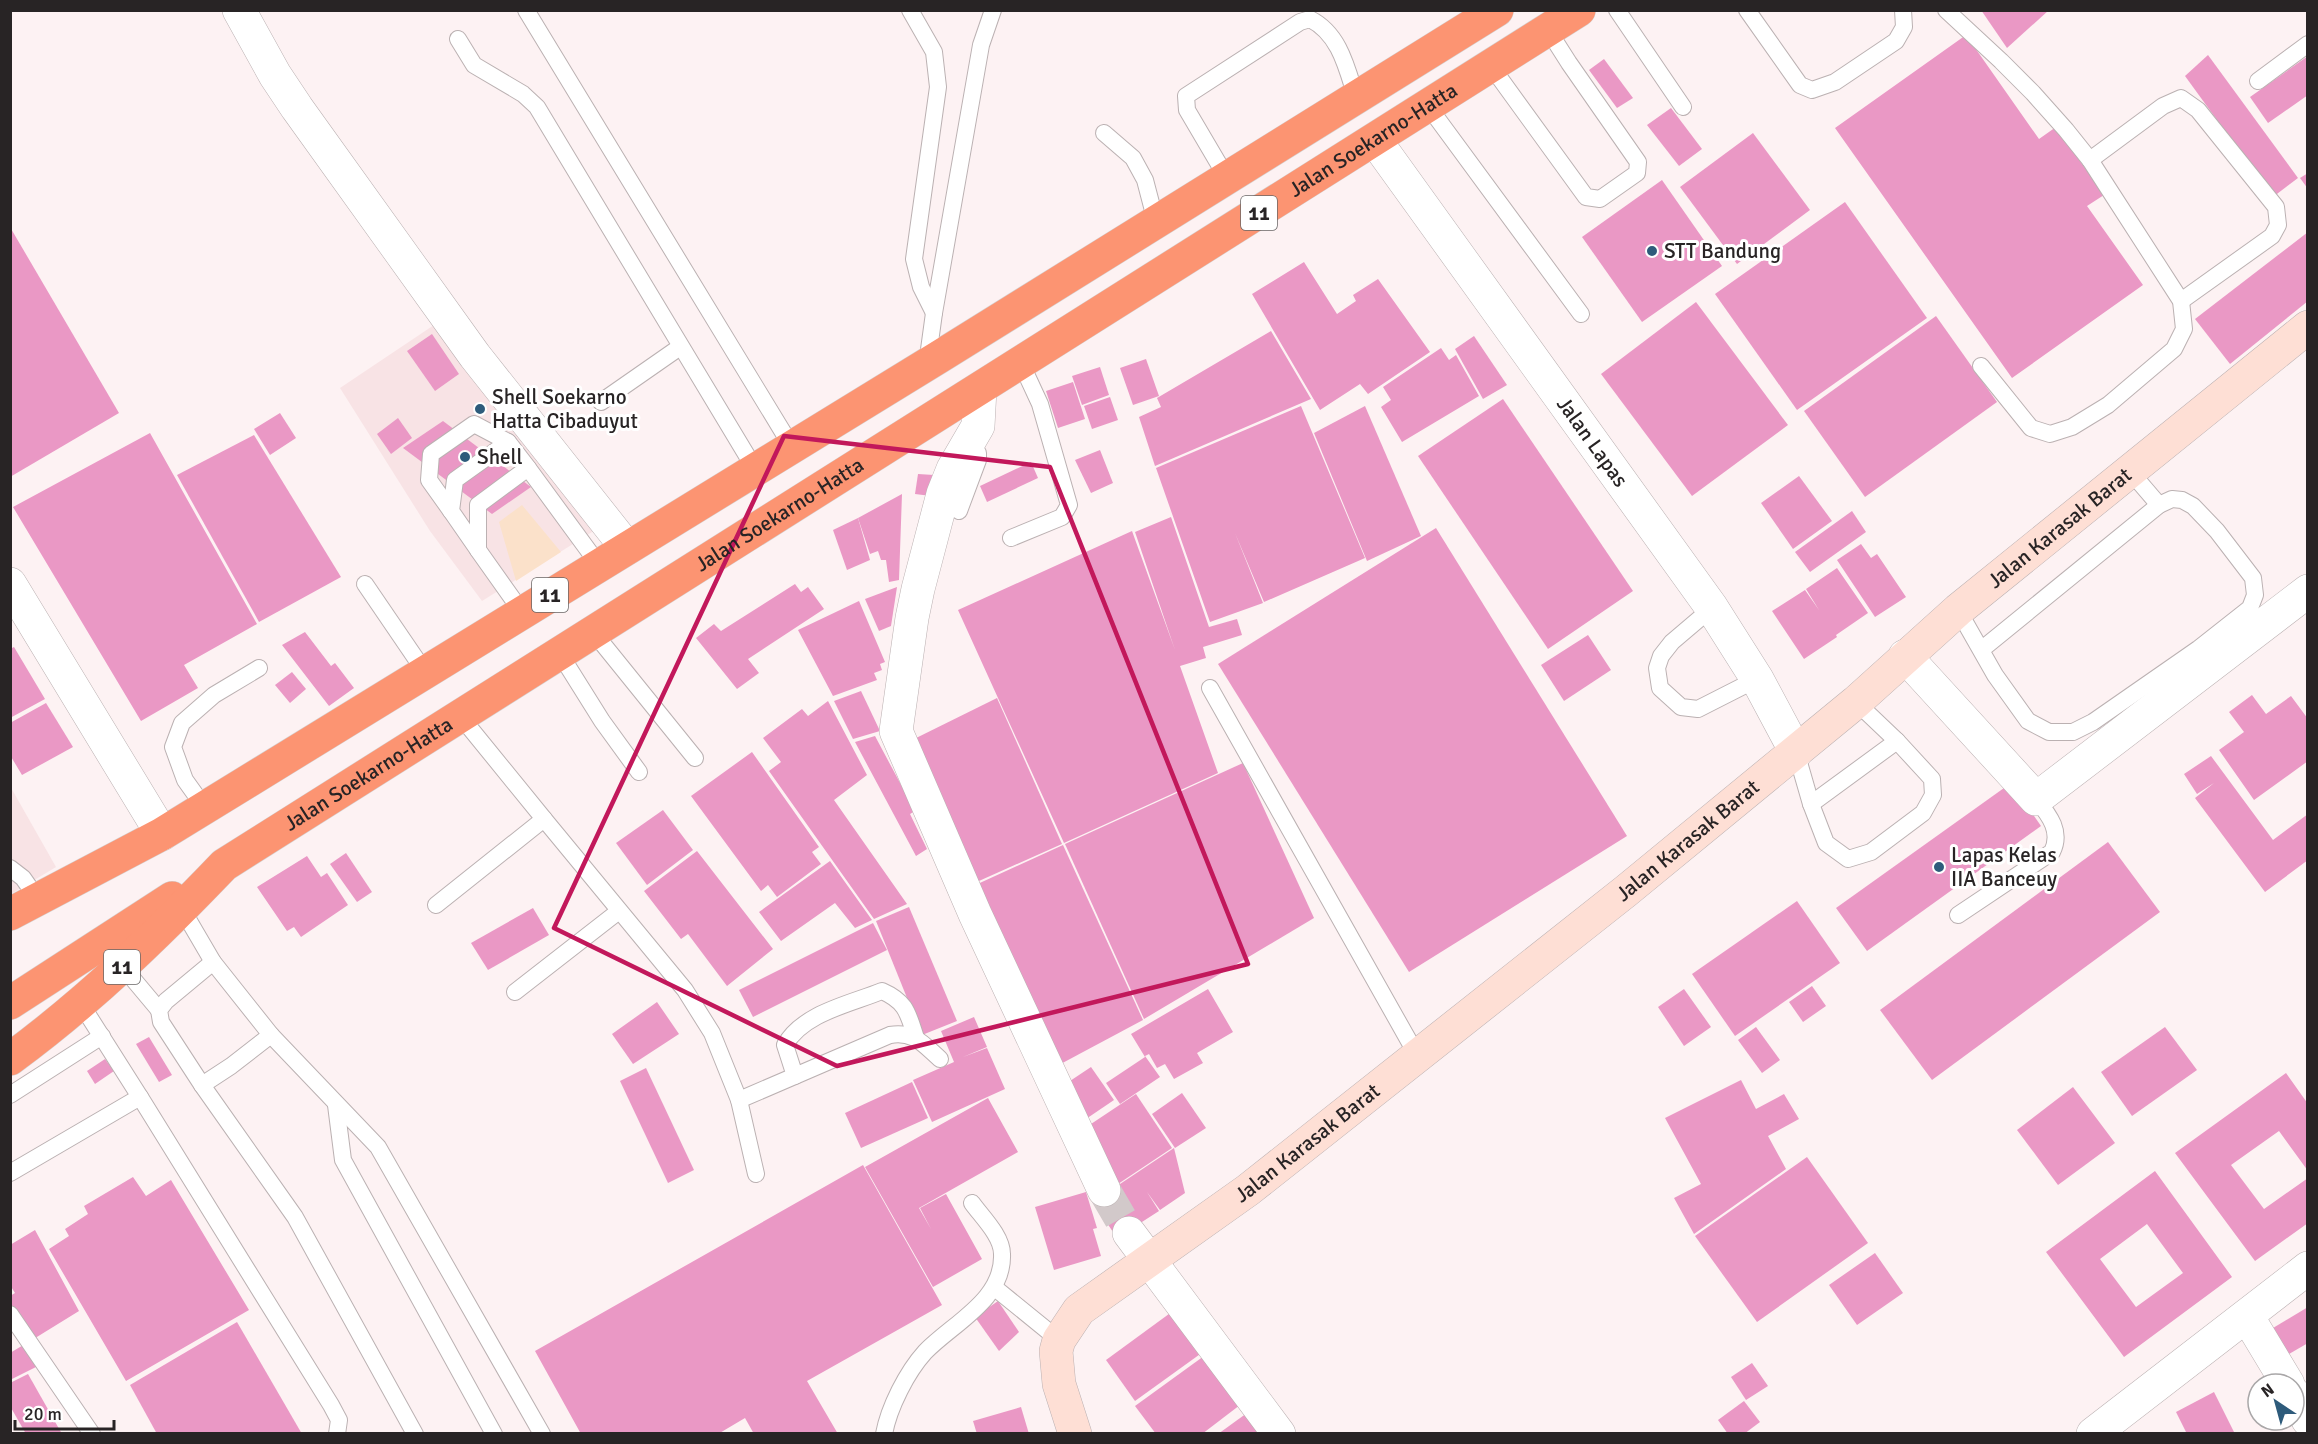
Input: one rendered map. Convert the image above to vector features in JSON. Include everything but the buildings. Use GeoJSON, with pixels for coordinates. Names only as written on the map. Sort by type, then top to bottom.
{"type":"FeatureCollection","features":[{"type":"Feature","properties":{"kind":"highway","name":"Jalan Soekarno-Hatta"},"geometry":{"type":"LineString","coordinates":[[10,1059],[81,1004],[123,967],[224,865],[1579,10]]}},
{"type":"Feature","properties":{"kind":"highway","name":"11"},"geometry":{"type":"LineString","coordinates":[[10,939],[162,834],[1356,98],[1475,16]]}},
{"type":"Feature","properties":{"kind":"highway","name":"11"},"geometry":{"type":"LineString","coordinates":[[24,906],[162,834]]}},
{"type":"Feature","properties":{"kind":"highway","name":"11"},"geometry":{"type":"LineString","coordinates":[[10,1003],[224,865]]}},
{"type":"Feature","properties":{"kind":"street"},"geometry":{"type":"LineString","coordinates":[[238,10],[297,108],[468,346],[627,548]]}},
{"type":"Feature","properties":{"kind":"street","name":"Jalan Lapas"},"geometry":{"type":"LineString","coordinates":[[1375,140],[1712,608],[1757,679],[1796,752]]}},
{"type":"Feature","properties":{"kind":"street","name":"Jalan Karasak Barat"},"geometry":{"type":"LineString","coordinates":[[1059,1340],[1079,1310],[1248,1190],[1626,891],[1856,702],[1958,610],[2307,327]]}},
{"type":"Feature","properties":{"kind":"street"},"geometry":{"type":"LineString","coordinates":[[980,389],[978,426],[953,468],[943,494],[918,589],[896,731],[975,914],[1104,1190]]}},
{"type":"Feature","properties":{"kind":"street"},"geometry":{"type":"LineString","coordinates":[[10,584],[162,834]]}},
{"type":"Feature","properties":{"kind":"street"},"geometry":{"type":"LineString","coordinates":[[1905,656],[2036,799],[2307,591]]}},
{"type":"Feature","properties":{"kind":"street"},"geometry":{"type":"LineString","coordinates":[[1129,1233],[1279,1434]]}},
{"type":"Feature","properties":{"kind":"street"},"geometry":{"type":"LineString","coordinates":[[2093,1434],[2307,1268]]}},
{"type":"Feature","properties":{"kind":"street"},"geometry":{"type":"LineString","coordinates":[[2247,1316],[2281,1372]]}},
{"type":"Feature","properties":{"kind":"street"},"geometry":{"type":"LineString","coordinates":[[1059,1340],[1056,1351],[1059,1384],[1075,1434]]}},
{"type":"Feature","properties":{"kind":"lane"},"geometry":{"type":"LineString","coordinates":[[526,10],[792,447]]}},
{"type":"Feature","properties":{"kind":"lane"},"geometry":{"type":"LineString","coordinates":[[910,10],[934,52],[938,87],[914,259],[921,287],[934,313]]}},
{"type":"Feature","properties":{"kind":"lane"},"geometry":{"type":"LineString","coordinates":[[933,360],[934,313],[981,45],[993,10]]}},
{"type":"Feature","properties":{"kind":"lane"},"geometry":{"type":"LineString","coordinates":[[1617,10],[1683,106]]}},
{"type":"Feature","properties":{"kind":"lane"},"geometry":{"type":"LineString","coordinates":[[1748,10],[1800,85],[1812,90],[1835,82],[1896,41],[1904,27],[1903,10]]}},
{"type":"Feature","properties":{"kind":"lane"},"geometry":{"type":"LineString","coordinates":[[1946,10],[2033,93],[2090,160],[2181,302],[2184,329],[2174,349],[2108,405],[2072,427],[2050,434],[2031,428],[1981,366]]}},
{"type":"Feature","properties":{"kind":"lane"},"geometry":{"type":"LineString","coordinates":[[1227,178],[1187,110],[1186,96],[1300,22],[1310,19],[1322,25],[1341,51],[1356,98]]}},
{"type":"Feature","properties":{"kind":"lane"},"geometry":{"type":"LineString","coordinates":[[1491,66],[1586,197],[1600,199],[1621,186],[1637,173],[1638,162],[1548,30]]}},
{"type":"Feature","properties":{"kind":"lane"},"geometry":{"type":"LineString","coordinates":[[458,39],[474,65],[523,94],[537,107],[755,469]]}},
{"type":"Feature","properties":{"kind":"lane"},"geometry":{"type":"LineString","coordinates":[[2258,81],[2307,44]]}},
{"type":"Feature","properties":{"kind":"lane"},"geometry":{"type":"LineString","coordinates":[[2090,160],[2163,106],[2181,98],[2198,110],[2277,207],[2278,225],[2272,236],[2181,302]]}},
{"type":"Feature","properties":{"kind":"lane"},"geometry":{"type":"LineString","coordinates":[[1428,106],[1581,314]]}},
{"type":"Feature","properties":{"kind":"lane"},"geometry":{"type":"LineString","coordinates":[[1104,133],[1133,158],[1145,180],[1156,222]]}},
{"type":"Feature","properties":{"kind":"lane"},"geometry":{"type":"LineString","coordinates":[[601,402],[680,347]]}},
{"type":"Feature","properties":{"kind":"lane"},"geometry":{"type":"LineString","coordinates":[[1011,538],[1062,517],[1069,505],[1040,404],[1021,363]]}},
{"type":"Feature","properties":{"kind":"lane"},"geometry":{"type":"LineString","coordinates":[[522,612],[429,480],[431,454],[474,424],[508,442],[599,565]]}},
{"type":"Feature","properties":{"kind":"lane"},"geometry":{"type":"LineString","coordinates":[[451,511],[455,480],[508,442]]}},
{"type":"Feature","properties":{"kind":"lane"},"geometry":{"type":"LineString","coordinates":[[959,511],[978,460],[978,453],[970,442]]}},
{"type":"Feature","properties":{"kind":"lane"},"geometry":{"type":"LineString","coordinates":[[478,550],[478,505],[528,468]]}},
{"type":"Feature","properties":{"kind":"lane"},"geometry":{"type":"LineString","coordinates":[[2129,470],[2159,506]]}},
{"type":"Feature","properties":{"kind":"lane"},"geometry":{"type":"LineString","coordinates":[[1958,610],[1995,675],[2028,721],[2049,732],[2073,732],[2093,722],[2189,656],[2250,608],[2255,595],[2253,578],[2217,531],[2193,506],[2182,500],[2172,499],[2159,506],[1981,650]]}},
{"type":"Feature","properties":{"kind":"lane"},"geometry":{"type":"LineString","coordinates":[[365,584],[425,672]]}},
{"type":"Feature","properties":{"kind":"lane"},"geometry":{"type":"LineString","coordinates":[[1712,608],[1672,642],[1660,656],[1657,668],[1660,688],[1681,707],[1698,709],[1720,700],[1757,679]]}},
{"type":"Feature","properties":{"kind":"lane"},"geometry":{"type":"LineString","coordinates":[[594,633],[695,758]]}},
{"type":"Feature","properties":{"kind":"lane"},"geometry":{"type":"LineString","coordinates":[[560,654],[602,721],[639,771]]}},
{"type":"Feature","properties":{"kind":"lane"},"geometry":{"type":"LineString","coordinates":[[205,808],[185,780],[173,747],[182,723],[213,695],[259,668]]}},
{"type":"Feature","properties":{"kind":"lane"},"geometry":{"type":"LineString","coordinates":[[1210,688],[1418,1057]]}},
{"type":"Feature","properties":{"kind":"lane"},"geometry":{"type":"LineString","coordinates":[[1796,752],[1811,804],[1826,843],[1848,859],[1871,852],[1923,813],[1933,795],[1932,779],[1856,702]]}},
{"type":"Feature","properties":{"kind":"lane"},"geometry":{"type":"LineString","coordinates":[[461,717],[685,990],[712,1033],[738,1100],[756,1174]]}},
{"type":"Feature","properties":{"kind":"lane"},"geometry":{"type":"LineString","coordinates":[[1811,804],[1897,741]]}},
{"type":"Feature","properties":{"kind":"lane"},"geometry":{"type":"LineString","coordinates":[[1958,915],[2052,852],[2058,842],[2057,832],[2036,799]]}},
{"type":"Feature","properties":{"kind":"lane"},"geometry":{"type":"LineString","coordinates":[[436,905],[544,819]]}},
{"type":"Feature","properties":{"kind":"lane"},"geometry":{"type":"LineString","coordinates":[[10,868],[23,878],[24,906]]}},
{"type":"Feature","properties":{"kind":"lane"},"geometry":{"type":"LineString","coordinates":[[182,909],[213,962],[271,1035],[336,1106],[378,1147],[542,1434]]}},
{"type":"Feature","properties":{"kind":"lane"},"geometry":{"type":"LineString","coordinates":[[515,992],[619,911]]}},
{"type":"Feature","properties":{"kind":"lane"},"geometry":{"type":"LineString","coordinates":[[159,1010],[165,1001],[213,962]]}},
{"type":"Feature","properties":{"kind":"lane"},"geometry":{"type":"LineString","coordinates":[[123,967],[159,1010],[161,1022],[202,1085],[295,1217],[415,1434]]}},
{"type":"Feature","properties":{"kind":"lane"},"geometry":{"type":"LineString","coordinates":[[795,1076],[784,1045],[790,1035],[809,1019],[882,991],[906,1006],[916,1038]]}},
{"type":"Feature","properties":{"kind":"lane"},"geometry":{"type":"LineString","coordinates":[[81,1004],[331,1405],[339,1420],[337,1434]]}},
{"type":"Feature","properties":{"kind":"lane"},"geometry":{"type":"LineString","coordinates":[[738,1100],[890,1035],[903,1032],[916,1038],[940,1059]]}},
{"type":"Feature","properties":{"kind":"lane"},"geometry":{"type":"LineString","coordinates":[[202,1085],[271,1035]]}},
{"type":"Feature","properties":{"kind":"lane"},"geometry":{"type":"LineString","coordinates":[[10,1095],[102,1036]]}},
{"type":"Feature","properties":{"kind":"lane"},"geometry":{"type":"LineString","coordinates":[[10,1173],[140,1097]]}},
{"type":"Feature","properties":{"kind":"lane"},"geometry":{"type":"LineString","coordinates":[[336,1106],[343,1160],[494,1434]]}},
{"type":"Feature","properties":{"kind":"lane"},"geometry":{"type":"LineString","coordinates":[[884,1434],[887,1417],[903,1385],[924,1353],[995,1288],[1002,1253],[1001,1247],[972,1203]]}},
{"type":"Feature","properties":{"kind":"lane"},"geometry":{"type":"LineString","coordinates":[[995,1288],[1059,1340]]}},
{"type":"Feature","properties":{"kind":"lane"},"geometry":{"type":"LineString","coordinates":[[10,1314],[92,1434]]}},
{"type":"Feature","properties":{"kind":"highlighted area"},"geometry":{"type":"Polygon","coordinates":[[[784,436],[1050,467],[1248,964],[837,1066],[554,928],[784,436]]]}},
{"type":"Feature","properties":{"kind":"shaded area","name":"Shell"},"geometry":{"type":"Polygon","coordinates":[[[440,321],[600,527],[482,601],[430,531],[340,388],[440,321]]]}},
{"type":"Feature","properties":{"kind":"shaded area"},"geometry":{"type":"Polygon","coordinates":[[[522,505],[561,552],[516,581],[499,522],[522,505]]]}},
{"type":"Feature","properties":{"kind":"shaded area"},"geometry":{"type":"Polygon","coordinates":[[[10,786],[56,867],[11,894],[10,894],[10,786]]]}},
{"type":"Feature","properties":{"kind":"tunnel"},"geometry":{"type":"LineString","coordinates":[[1104,1190],[1129,1233]]}},
{"type":"Feature","properties":{"kind":"place","name":"STT Bandung"},"geometry":{"type":"Point","coordinates":[1652,251]}},
{"type":"Feature","properties":{"kind":"place","name":"Shell Soekarno Hatta Cibaduyut"},"geometry":{"type":"Point","coordinates":[480,409]}},
{"type":"Feature","properties":{"kind":"place","name":"Shell"},"geometry":{"type":"Point","coordinates":[465,457]}},
{"type":"Feature","properties":{"kind":"place","name":"Lapas Kelas IIA Banceuy"},"geometry":{"type":"Point","coordinates":[1939,867]}}]}
